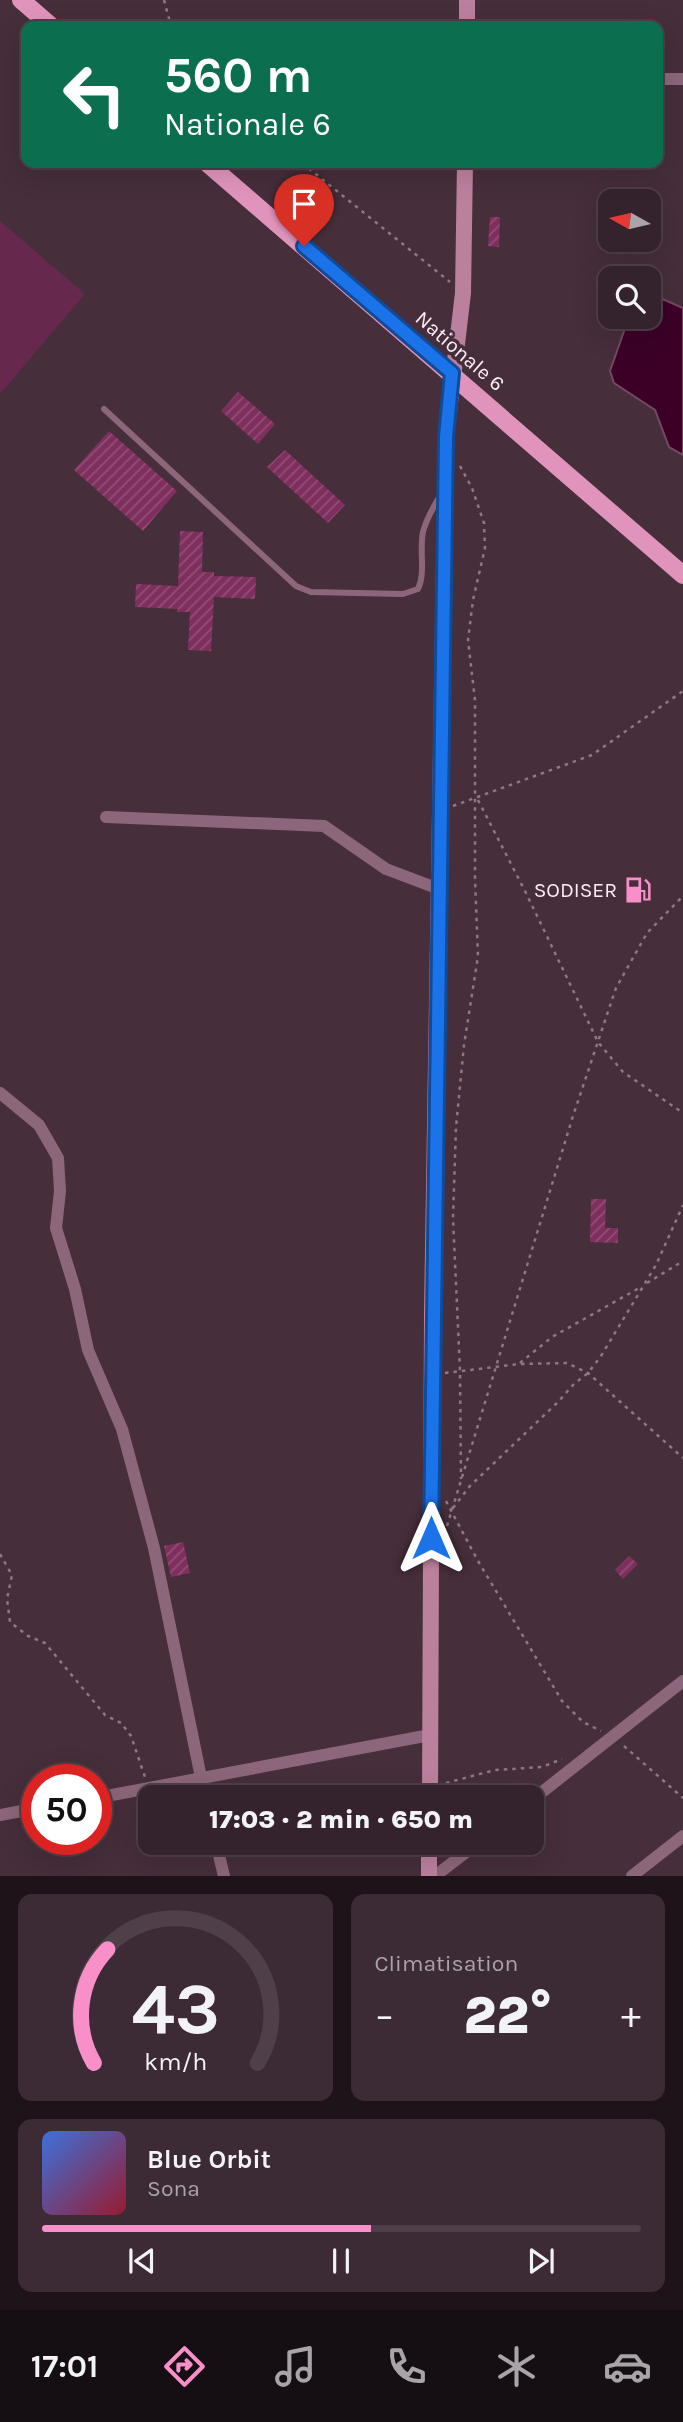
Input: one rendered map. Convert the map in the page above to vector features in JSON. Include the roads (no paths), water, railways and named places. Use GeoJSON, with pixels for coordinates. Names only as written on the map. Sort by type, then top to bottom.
{"type":"FeatureCollection","features":[{"type":"Feature","properties":{"kind":"main road"},"geometry":{"type":"LineString","coordinates":[[21,0],[45,21]]}},
{"type":"Feature","properties":{"kind":"main road"},"geometry":{"type":"LineString","coordinates":[[467,0],[467,21]]}},
{"type":"Feature","properties":{"kind":"main road","name":"Nationale 6"},"geometry":{"type":"LineString","coordinates":[[213,168],[683,575]]}},
{"type":"Feature","properties":{"kind":"main road"},"geometry":{"type":"LineString","coordinates":[[430,1785],[438,1537],[432,1375],[446,437],[463,293],[465,168]]}},
{"type":"Feature","properties":{"kind":"main road"},"geometry":{"type":"LineString","coordinates":[[429,1855],[429,1876]]}},
{"type":"Feature","properties":{"kind":"street"},"geometry":{"type":"LineString","coordinates":[[663,79],[683,79]]}},
{"type":"Feature","properties":{"kind":"street"},"geometry":{"type":"LineString","coordinates":[[106,817],[324,825],[386,869],[439,889]]}},
{"type":"Feature","properties":{"kind":"street"},"geometry":{"type":"LineString","coordinates":[[0,1093],[38,1125],[58,1158],[60,1191],[56,1228],[75,1289],[88,1350],[122,1429],[154,1549],[202,1785]]}},
{"type":"Feature","properties":{"kind":"street"},"geometry":{"type":"LineString","coordinates":[[544,1791],[683,1681]]}},
{"type":"Feature","properties":{"kind":"street"},"geometry":{"type":"LineString","coordinates":[[112,1795],[430,1735]]}},
{"type":"Feature","properties":{"kind":"street"},"geometry":{"type":"LineString","coordinates":[[0,1815],[21,1811]]}},
{"type":"Feature","properties":{"kind":"street"},"geometry":{"type":"LineString","coordinates":[[632,1876],[683,1836]]}},
{"type":"Feature","properties":{"kind":"street"},"geometry":{"type":"LineString","coordinates":[[219,1855],[224,1876]]}},
{"type":"Feature","properties":{"kind":"street"},"geometry":{"type":"LineString","coordinates":[[435,1876],[462,1855]]}},
{"type":"Feature","properties":{"kind":"lane"},"geometry":{"type":"LineString","coordinates":[[104,409],[296,586],[311,592],[403,594],[418,589],[421,582],[423,534],[428,516],[446,485]]}},
{"type":"Feature","properties":{"kind":"place","name":"SODISER"},"geometry":{"type":"Point","coordinates":[638,890]}}]}
